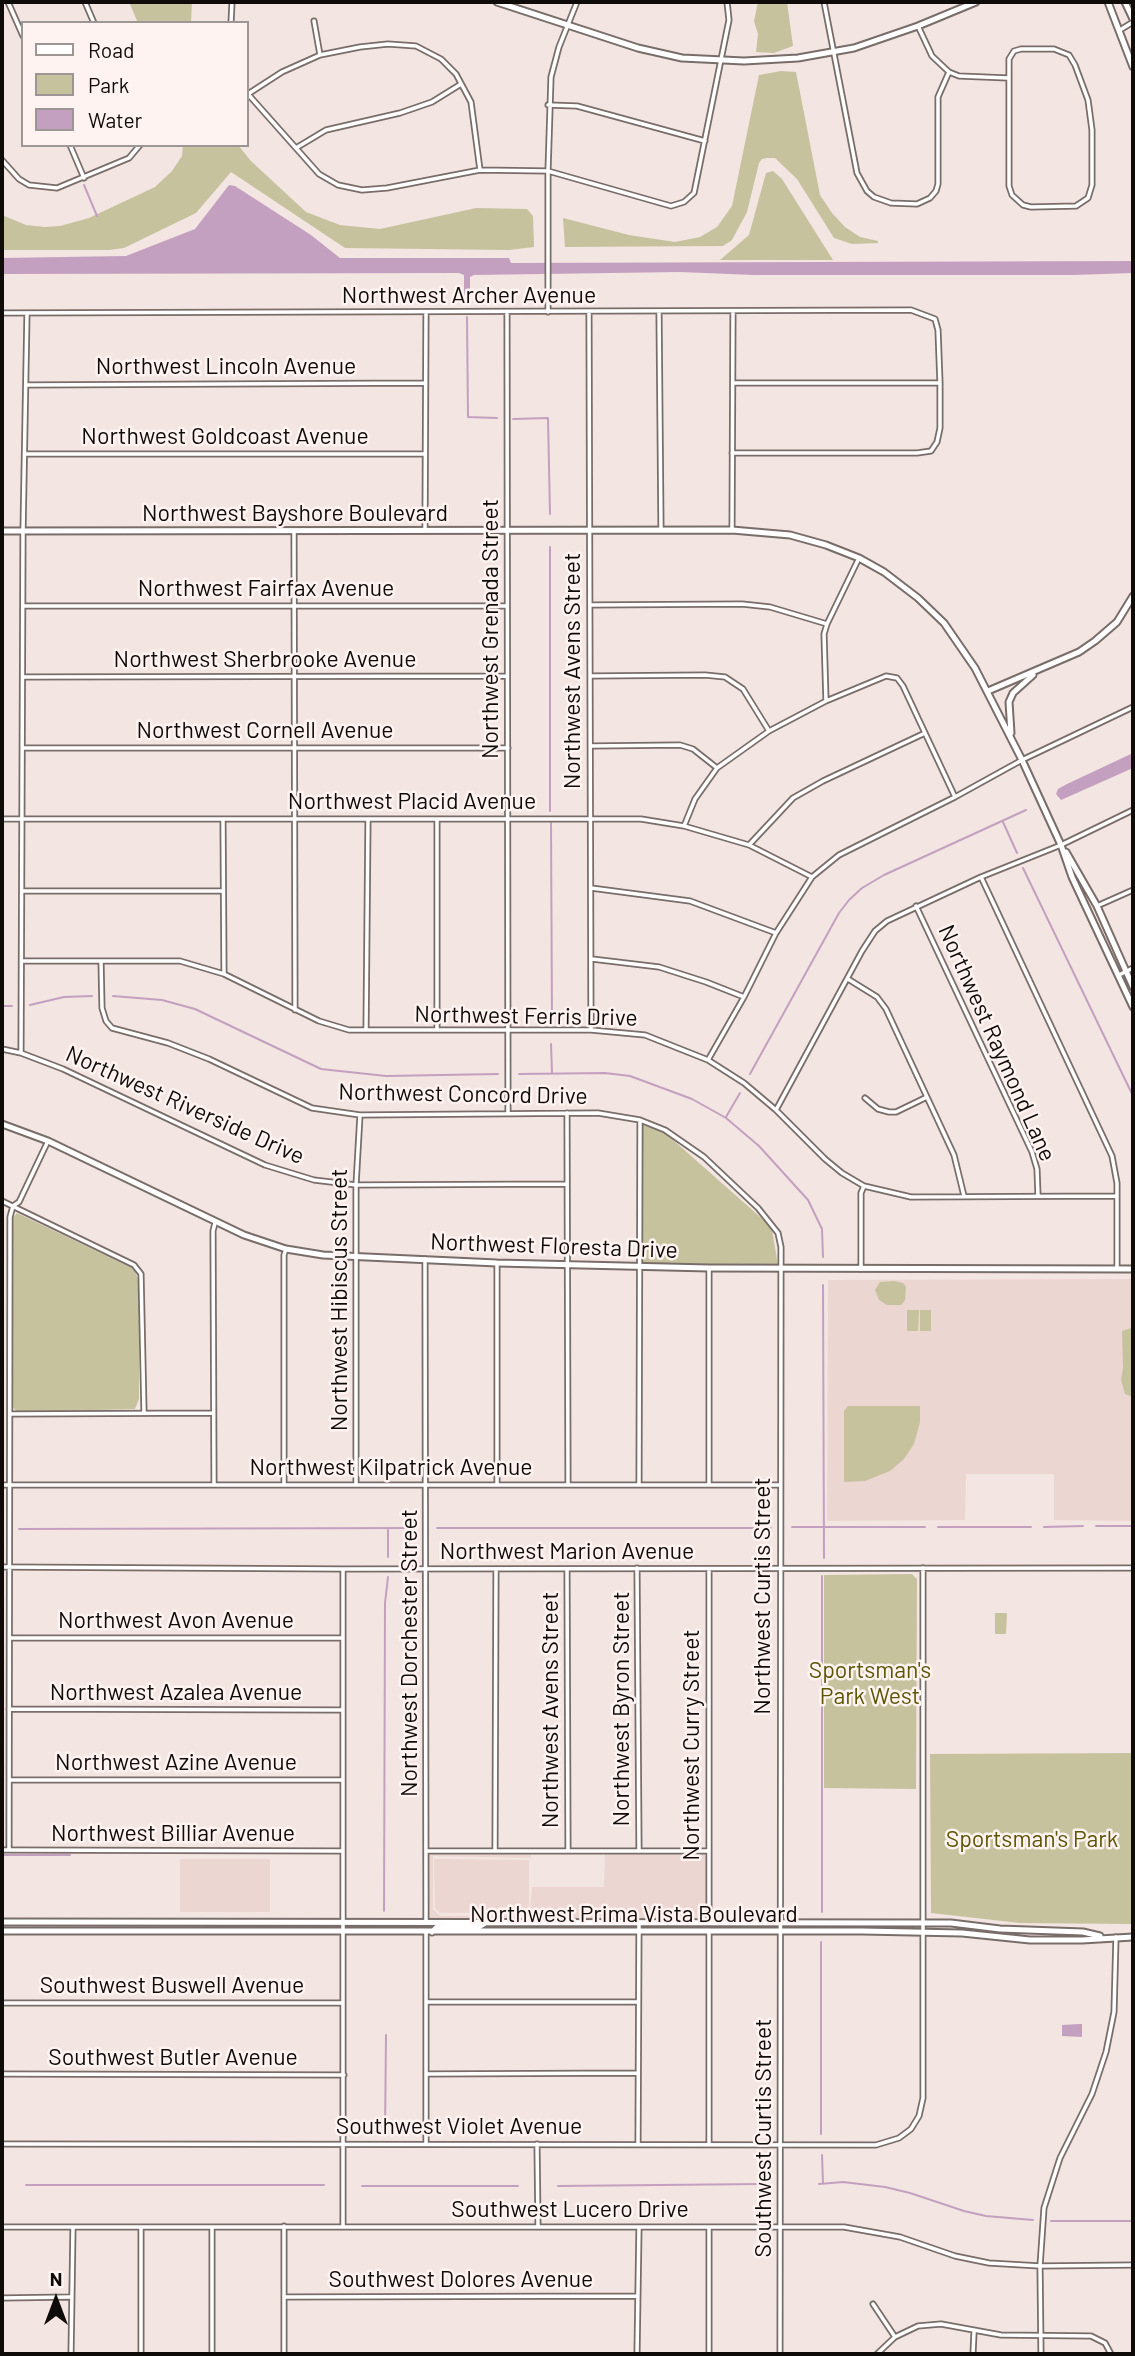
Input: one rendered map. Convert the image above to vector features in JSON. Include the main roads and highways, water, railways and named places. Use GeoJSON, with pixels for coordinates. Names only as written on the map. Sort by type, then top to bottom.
{"type":"FeatureCollection","features":[{"type":"Feature","properties":{"kind":"main road"},"geometry":{"type":"LineString","coordinates":[[499,2],[638,48],[682,58],[768,61],[854,48],[976,2]]}},
{"type":"Feature","properties":{"kind":"main road"},"geometry":{"type":"LineString","coordinates":[[1108,2],[1133,67]]}},
{"type":"Feature","properties":{"kind":"main road"},"geometry":{"type":"LineString","coordinates":[[1125,2],[1133,20]]}},
{"type":"Feature","properties":{"kind":"main road","name":"Northwest Bayshore Boulevard"},"geometry":{"type":"LineString","coordinates":[[2,531],[732,530],[790,535],[826,545],[859,558],[894,579],[944,623],[988,691],[1061,845]]}},
{"type":"Feature","properties":{"kind":"main road"},"geometry":{"type":"LineString","coordinates":[[988,691],[1079,652],[1096,641],[1116,622],[1133,596]]}},
{"type":"Feature","properties":{"kind":"main road"},"geometry":{"type":"LineString","coordinates":[[1012,739],[1009,702],[1013,693],[1037,671]]}},
{"type":"Feature","properties":{"kind":"main road"},"geometry":{"type":"LineString","coordinates":[[1061,845],[1097,906],[1133,987]]}},
{"type":"Feature","properties":{"kind":"main road"},"geometry":{"type":"LineString","coordinates":[[1061,845],[1072,877],[1133,1007]]}},
{"type":"Feature","properties":{"kind":"main road","name":"Northwest Floresta Drive"},"geometry":{"type":"LineString","coordinates":[[2,1124],[48,1141],[244,1236],[286,1249],[323,1255],[497,1263],[709,1268],[1133,1269]]}},
{"type":"Feature","properties":{"kind":"main road","name":"Northwest Prima Vista Boulevard"},"geometry":{"type":"LineString","coordinates":[[2,1922],[923,1922],[1037,1932],[1083,1932],[1107,1937]]}},
{"type":"Feature","properties":{"kind":"main road"},"geometry":{"type":"LineString","coordinates":[[429,1932],[437,1927],[480,1926],[487,1922]]}},
{"type":"Feature","properties":{"kind":"main road","name":"Northwest Prima Vista Boulevard"},"geometry":{"type":"LineString","coordinates":[[2,1931],[923,1932],[1030,1940],[1107,1937]]}},
{"type":"Feature","properties":{"kind":"main road"},"geometry":{"type":"LineString","coordinates":[[1107,1937],[1133,1937]]}},
{"type":"Feature","properties":{"kind":"water"},"geometry":{"type":"Polygon","coordinates":[[[229,185],[235,186],[311,235],[340,258],[509,258],[511,263],[1133,261],[1133,273],[754,275],[680,272],[474,275],[470,277],[470,303],[466,305],[464,275],[459,273],[2,274],[2,258],[126,256],[195,229],[229,185]]]}},
{"type":"Feature","properties":{"kind":"water"},"geometry":{"type":"Polygon","coordinates":[[[1133,753],[1133,768],[1061,800],[1056,794],[1058,789],[1067,784],[1133,753]]]}},
{"type":"Feature","properties":{"kind":"water"},"geometry":{"type":"Polygon","coordinates":[[[1082,2024],[1082,2037],[1062,2036],[1062,2025],[1082,2024]]]}},
{"type":"Feature","properties":{"kind":"waterway"},"geometry":{"type":"LineString","coordinates":[[84,185],[97,216]]}},
{"type":"Feature","properties":{"kind":"waterway"},"geometry":{"type":"LineString","coordinates":[[467,317],[468,417],[497,418]]}},
{"type":"Feature","properties":{"kind":"waterway"},"geometry":{"type":"LineString","coordinates":[[513,419],[548,418],[550,514]]}},
{"type":"Feature","properties":{"kind":"waterway"},"geometry":{"type":"LineString","coordinates":[[550,547],[550,811]]}},
{"type":"Feature","properties":{"kind":"waterway"},"geometry":{"type":"LineString","coordinates":[[750,1074],[839,913],[849,900],[862,888],[884,875],[1026,810]]}},
{"type":"Feature","properties":{"kind":"waterway"},"geometry":{"type":"LineString","coordinates":[[1003,822],[1017,853]]}},
{"type":"Feature","properties":{"kind":"waterway"},"geometry":{"type":"LineString","coordinates":[[551,823],[552,1022]]}},
{"type":"Feature","properties":{"kind":"waterway"},"geometry":{"type":"LineString","coordinates":[[1023,868],[1133,1096]]}},
{"type":"Feature","properties":{"kind":"waterway"},"geometry":{"type":"LineString","coordinates":[[30,1005],[64,997],[92,996]]}},
{"type":"Feature","properties":{"kind":"waterway"},"geometry":{"type":"LineString","coordinates":[[113,996],[162,1000],[195,1009],[321,1069],[386,1076],[498,1074]]}},
{"type":"Feature","properties":{"kind":"waterway"},"geometry":{"type":"LineString","coordinates":[[2,1006],[12,1006]]}},
{"type":"Feature","properties":{"kind":"waterway"},"geometry":{"type":"LineString","coordinates":[[551,1044],[552,1073]]}},
{"type":"Feature","properties":{"kind":"waterway"},"geometry":{"type":"LineString","coordinates":[[519,1074],[605,1073],[630,1076],[692,1099],[726,1118],[759,1146],[808,1200],[822,1229],[823,1257]]}},
{"type":"Feature","properties":{"kind":"waterway"},"geometry":{"type":"LineString","coordinates":[[726,1117],[740,1093]]}},
{"type":"Feature","properties":{"kind":"waterway"},"geometry":{"type":"LineString","coordinates":[[823,1285],[824,1558]]}},
{"type":"Feature","properties":{"kind":"waterway"},"geometry":{"type":"LineString","coordinates":[[1044,1527],[1083,1526]]}},
{"type":"Feature","properties":{"kind":"waterway"},"geometry":{"type":"LineString","coordinates":[[1096,1526],[1133,1526]]}},
{"type":"Feature","properties":{"kind":"waterway"},"geometry":{"type":"LineString","coordinates":[[792,1527],[925,1527]]}},
{"type":"Feature","properties":{"kind":"waterway"},"geometry":{"type":"LineString","coordinates":[[938,1527],[1031,1527]]}},
{"type":"Feature","properties":{"kind":"waterway"},"geometry":{"type":"LineString","coordinates":[[19,1529],[415,1528]]}},
{"type":"Feature","properties":{"kind":"waterway"},"geometry":{"type":"LineString","coordinates":[[437,1528],[771,1528]]}},
{"type":"Feature","properties":{"kind":"waterway"},"geometry":{"type":"LineString","coordinates":[[388,1529],[388,1557]]}},
{"type":"Feature","properties":{"kind":"waterway"},"geometry":{"type":"LineString","coordinates":[[822,1576],[822,1912]]}},
{"type":"Feature","properties":{"kind":"waterway"},"geometry":{"type":"LineString","coordinates":[[384,1911],[385,1603],[388,1577]]}},
{"type":"Feature","properties":{"kind":"waterway"},"geometry":{"type":"LineString","coordinates":[[2,1855],[70,1855]]}},
{"type":"Feature","properties":{"kind":"waterway"},"geometry":{"type":"LineString","coordinates":[[821,1942],[821,2134]]}},
{"type":"Feature","properties":{"kind":"waterway"},"geometry":{"type":"LineString","coordinates":[[385,2134],[386,2035]]}},
{"type":"Feature","properties":{"kind":"waterway"},"geometry":{"type":"LineString","coordinates":[[822,2155],[823,2183]]}},
{"type":"Feature","properties":{"kind":"waterway"},"geometry":{"type":"LineString","coordinates":[[819,2184],[843,2182],[885,2187],[986,2216],[1033,2220]]}},
{"type":"Feature","properties":{"kind":"waterway"},"geometry":{"type":"LineString","coordinates":[[558,2186],[760,2184]]}},
{"type":"Feature","properties":{"kind":"waterway"},"geometry":{"type":"LineString","coordinates":[[26,2185],[324,2185]]}},
{"type":"Feature","properties":{"kind":"waterway"},"geometry":{"type":"LineString","coordinates":[[362,2186],[518,2186]]}},
{"type":"Feature","properties":{"kind":"waterway"},"geometry":{"type":"LineString","coordinates":[[1051,2221],[1133,2221]]}},
{"type":"Feature","properties":{"kind":"park label","name":"Sportsman's Park West"},"geometry":{"type":"Point","coordinates":[870,1683]}},
{"type":"Feature","properties":{"kind":"park label","name":"Sportsman's Park"},"geometry":{"type":"Point","coordinates":[1032,1839]}}]}
